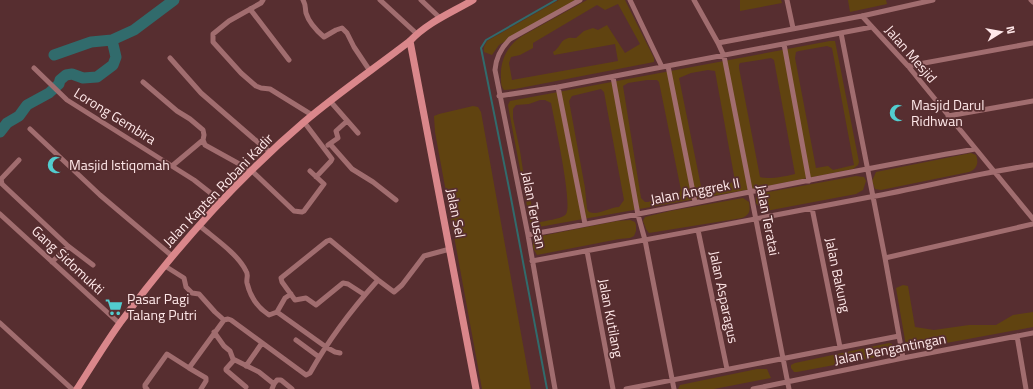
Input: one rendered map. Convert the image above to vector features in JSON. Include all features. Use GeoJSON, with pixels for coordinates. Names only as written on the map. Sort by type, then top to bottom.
{"type":"FeatureCollection","features":[{"type":"Feature","properties":{"kind":"main road","name":"Jalan Kapten Robani Kadir"},"geometry":{"type":"LineString","coordinates":[[77,389],[120,324],[172,256],[270,152],[312,115],[410,41],[417,34],[468,1]]}},
{"type":"Feature","properties":{"kind":"main road","name":"Jalan Sel"},"geometry":{"type":"LineString","coordinates":[[410,41],[476,389]]}},
{"type":"Feature","properties":{"kind":"street"},"geometry":{"type":"LineString","coordinates":[[263,0],[261,3],[229,21],[212,34],[213,42],[241,73],[256,86],[270,89],[312,115]]}},
{"type":"Feature","properties":{"kind":"street"},"geometry":{"type":"LineString","coordinates":[[303,0],[306,5],[306,12],[312,25],[324,37],[342,28],[347,33],[354,47],[370,71]]}},
{"type":"Feature","properties":{"kind":"street"},"geometry":{"type":"LineString","coordinates":[[380,0],[417,34]]}},
{"type":"Feature","properties":{"kind":"street"},"geometry":{"type":"LineString","coordinates":[[421,0],[440,18]]}},
{"type":"Feature","properties":{"kind":"street","name":"Jalan Terusan"},"geometry":{"type":"LineString","coordinates":[[555,389],[528,235],[499,96],[495,64],[500,50],[510,39],[580,0]]}},
{"type":"Feature","properties":{"kind":"street"},"geometry":{"type":"LineString","coordinates":[[630,0],[662,67]]}},
{"type":"Feature","properties":{"kind":"street","name":"Jalan Teratai"},"geometry":{"type":"LineString","coordinates":[[694,0],[724,56],[789,389]]}},
{"type":"Feature","properties":{"kind":"street"},"geometry":{"type":"LineString","coordinates":[[787,0],[793,28]]}},
{"type":"Feature","properties":{"kind":"street"},"geometry":{"type":"LineString","coordinates":[[718,43],[862,16],[933,0]]}},
{"type":"Feature","properties":{"kind":"street"},"geometry":{"type":"LineString","coordinates":[[250,9],[289,60]]}},
{"type":"Feature","properties":{"kind":"street","name":"Jalan Mesjid"},"geometry":{"type":"LineString","coordinates":[[862,16],[908,66],[1033,219]]}},
{"type":"Feature","properties":{"kind":"street"},"geometry":{"type":"LineString","coordinates":[[499,96],[613,77],[872,27]]}},
{"type":"Feature","properties":{"kind":"street"},"geometry":{"type":"LineString","coordinates":[[841,33],[903,358]]}},
{"type":"Feature","properties":{"kind":"street"},"geometry":{"type":"LineString","coordinates":[[908,66],[1033,43]]}},
{"type":"Feature","properties":{"kind":"street"},"geometry":{"type":"LineString","coordinates":[[784,44],[808,181]]}},
{"type":"Feature","properties":{"kind":"street"},"geometry":{"type":"LineString","coordinates":[[170,58],[201,93],[248,135],[270,152]]}},
{"type":"Feature","properties":{"kind":"street"},"geometry":{"type":"LineString","coordinates":[[668,66],[695,202]]}},
{"type":"Feature","properties":{"kind":"street","name":"Lorong Gembira"},"geometry":{"type":"LineString","coordinates":[[34,68],[66,100],[194,180],[222,202]]}},
{"type":"Feature","properties":{"kind":"street"},"geometry":{"type":"LineString","coordinates":[[613,77],[638,215],[645,240],[674,389]]}},
{"type":"Feature","properties":{"kind":"street"},"geometry":{"type":"LineString","coordinates":[[142,82],[203,130],[203,140],[205,145],[252,171],[294,211],[302,212],[324,184],[310,171]]}},
{"type":"Feature","properties":{"kind":"street"},"geometry":{"type":"LineString","coordinates":[[558,87],[585,224]]}},
{"type":"Feature","properties":{"kind":"street"},"geometry":{"type":"LineString","coordinates":[[330,101],[358,133]]}},
{"type":"Feature","properties":{"kind":"street"},"geometry":{"type":"LineString","coordinates":[[948,116],[1033,102]]}},
{"type":"Feature","properties":{"kind":"street"},"geometry":{"type":"LineString","coordinates":[[324,148],[338,138],[336,131],[347,120]]}},
{"type":"Feature","properties":{"kind":"street"},"geometry":{"type":"LineString","coordinates":[[304,122],[331,158]]}},
{"type":"Feature","properties":{"kind":"street"},"geometry":{"type":"LineString","coordinates":[[30,129],[100,196],[172,256]]}},
{"type":"Feature","properties":{"kind":"street"},"geometry":{"type":"LineString","coordinates":[[172,166],[203,140]]}},
{"type":"Feature","properties":{"kind":"street"},"geometry":{"type":"LineString","coordinates":[[330,144],[353,170],[373,182],[396,200]]}},
{"type":"Feature","properties":{"kind":"street","name":"Jalan Anggrek II"},"geometry":{"type":"LineString","coordinates":[[528,235],[975,149]]}},
{"type":"Feature","properties":{"kind":"street"},"geometry":{"type":"LineString","coordinates":[[316,177],[332,161],[331,158],[338,153]]}},
{"type":"Feature","properties":{"kind":"street"},"geometry":{"type":"LineString","coordinates":[[19,160],[0,180],[4,186],[68,246],[93,265]]}},
{"type":"Feature","properties":{"kind":"street"},"geometry":{"type":"LineString","coordinates":[[532,261],[872,197],[993,171],[1033,165]]}},
{"type":"Feature","properties":{"kind":"street"},"geometry":{"type":"LineString","coordinates":[[0,171],[5,175]]}},
{"type":"Feature","properties":{"kind":"street","name":"Jalan Bakung"},"geometry":{"type":"LineString","coordinates":[[812,208],[840,347]]}},
{"type":"Feature","properties":{"kind":"street","name":"Gang Sidomukti"},"geometry":{"type":"LineString","coordinates":[[0,214],[120,324]]}},
{"type":"Feature","properties":{"kind":"street"},"geometry":{"type":"LineString","coordinates":[[885,258],[1033,224]]}},
{"type":"Feature","properties":{"kind":"street"},"geometry":{"type":"LineString","coordinates":[[200,226],[241,262],[247,273],[247,281],[252,295],[263,311],[269,315],[277,312],[285,298],[291,294]]}},
{"type":"Feature","properties":{"kind":"street","name":"Jalan Asparagus"},"geometry":{"type":"LineString","coordinates":[[698,230],[727,369]]}},
{"type":"Feature","properties":{"kind":"street"},"geometry":{"type":"LineString","coordinates":[[364,295],[354,287],[344,283],[339,285],[317,305],[306,298],[295,300],[281,278],[329,240],[334,242],[378,280],[393,291],[396,291],[424,256],[450,249]]}},
{"type":"Feature","properties":{"kind":"street"},"geometry":{"type":"LineString","coordinates":[[52,262],[68,246]]}},
{"type":"Feature","properties":{"kind":"street","name":"Jalan Kutilang"},"geometry":{"type":"LineString","coordinates":[[587,250],[613,389]]}},
{"type":"Feature","properties":{"kind":"street"},"geometry":{"type":"LineString","coordinates":[[165,266],[184,278],[186,286],[192,293],[199,294],[224,320],[231,320],[307,375],[310,373],[339,326],[378,280]]}},
{"type":"Feature","properties":{"kind":"street"},"geometry":{"type":"LineString","coordinates":[[277,312],[326,347],[340,353]]}},
{"type":"Feature","properties":{"kind":"street"},"geometry":{"type":"LineString","coordinates":[[189,368],[224,320]]}},
{"type":"Feature","properties":{"kind":"street"},"geometry":{"type":"LineString","coordinates":[[0,322],[72,389]]}},
{"type":"Feature","properties":{"kind":"street"},"geometry":{"type":"LineString","coordinates":[[214,332],[224,346],[230,351],[234,360],[263,375],[273,386],[278,380],[281,380],[292,389]]}},
{"type":"Feature","properties":{"kind":"street","name":"Jalan Pengantingan"},"geometry":{"type":"LineString","coordinates":[[753,389],[1033,333]]}},
{"type":"Feature","properties":{"kind":"street"},"geometry":{"type":"LineString","coordinates":[[626,389],[899,336]]}},
{"type":"Feature","properties":{"kind":"street"},"geometry":{"type":"LineString","coordinates":[[1017,336],[1026,389]]}},
{"type":"Feature","properties":{"kind":"street"},"geometry":{"type":"LineString","coordinates":[[296,340],[319,357]]}},
{"type":"Feature","properties":{"kind":"street"},"geometry":{"type":"LineString","coordinates":[[246,366],[262,343]]}},
{"type":"Feature","properties":{"kind":"street"},"geometry":{"type":"LineString","coordinates":[[147,389],[145,385],[167,354],[206,378],[206,381],[201,389]]}},
{"type":"Feature","properties":{"kind":"street"},"geometry":{"type":"LineString","coordinates":[[234,360],[226,370],[246,387]]}},
{"type":"Feature","properties":{"kind":"shaded area"},"geometry":{"type":"Polygon","coordinates":[[[559,0],[575,0],[499,45],[492,55],[484,52],[484,47],[487,41],[559,0]]]}},
{"type":"Feature","properties":{"kind":"shaded area"},"geometry":{"type":"Polygon","coordinates":[[[587,0],[625,0],[654,58],[654,62],[504,90],[501,80],[503,59],[512,44],[522,36],[587,0]],[[618,4],[605,10],[597,5],[533,43],[533,48],[520,55],[511,57],[509,63],[512,80],[618,61],[615,44],[554,55],[553,52],[564,40],[568,38],[576,38],[584,31],[593,28],[598,30],[607,25],[625,53],[640,44],[618,4]]]}},
{"type":"Feature","properties":{"kind":"shaded area"},"geometry":{"type":"Polygon","coordinates":[[[740,0],[781,0],[782,3],[740,11],[740,0]]]}},
{"type":"Feature","properties":{"kind":"shaded area"},"geometry":{"type":"Polygon","coordinates":[[[848,0],[886,0],[887,4],[850,12],[848,0]]]}},
{"type":"Feature","properties":{"kind":"shaded area"},"geometry":{"type":"Polygon","coordinates":[[[835,41],[859,162],[853,169],[757,188],[533,228],[531,227],[509,111],[508,105],[510,101],[835,41]],[[827,46],[796,52],[795,58],[816,168],[828,166],[833,170],[854,165],[832,48],[827,46]],[[771,58],[740,63],[739,65],[760,177],[772,178],[795,174],[774,60],[771,58]],[[708,70],[691,73],[679,78],[702,191],[719,188],[735,181],[715,71],[708,70]],[[647,80],[628,83],[623,86],[641,198],[645,202],[648,202],[679,193],[681,190],[659,82],[657,80],[647,80]],[[601,89],[572,96],[569,101],[585,188],[587,209],[589,212],[596,213],[619,207],[624,200],[604,92],[601,89]],[[540,100],[529,104],[516,105],[513,109],[513,118],[526,190],[531,202],[534,221],[537,223],[564,216],[566,214],[567,207],[567,195],[551,103],[545,100],[540,100]]]}},
{"type":"Feature","properties":{"kind":"shaded area"},"geometry":{"type":"Polygon","coordinates":[[[473,106],[478,107],[481,112],[531,389],[482,389],[435,132],[434,116],[473,106]]]}},
{"type":"Feature","properties":{"kind":"shaded area"},"geometry":{"type":"Polygon","coordinates":[[[971,153],[976,155],[977,163],[976,167],[969,172],[881,190],[875,189],[872,181],[876,172],[971,153]]]}},
{"type":"Feature","properties":{"kind":"shaded area"},"geometry":{"type":"Polygon","coordinates":[[[856,176],[864,177],[866,181],[863,190],[856,194],[766,211],[756,203],[756,197],[763,193],[856,176]]]}},
{"type":"Feature","properties":{"kind":"shaded area"},"geometry":{"type":"Polygon","coordinates":[[[743,198],[749,202],[750,210],[747,215],[742,218],[649,233],[643,221],[645,217],[670,211],[743,198]]]}},
{"type":"Feature","properties":{"kind":"shaded area"},"geometry":{"type":"Polygon","coordinates":[[[630,220],[635,222],[636,231],[634,236],[630,238],[537,255],[533,248],[533,239],[536,237],[617,221],[630,220]]]}},
{"type":"Feature","properties":{"kind":"shaded area"},"geometry":{"type":"Polygon","coordinates":[[[903,285],[908,286],[915,327],[934,330],[969,325],[996,325],[1013,315],[1033,312],[1033,327],[914,349],[906,346],[896,288],[903,285]]]}},
{"type":"Feature","properties":{"kind":"shaded area"},"geometry":{"type":"Polygon","coordinates":[[[889,343],[892,344],[893,347],[891,351],[882,356],[797,372],[794,372],[791,368],[791,365],[795,363],[889,343]]]}},
{"type":"Feature","properties":{"kind":"shaded area"},"geometry":{"type":"Polygon","coordinates":[[[757,369],[767,369],[771,378],[714,389],[678,389],[680,385],[757,369]]]}},
{"type":"Feature","properties":{"kind":"waterway"},"geometry":{"type":"LineString","coordinates":[[54,55],[91,42],[112,40],[134,30],[174,0]]}},
{"type":"Feature","properties":{"kind":"waterway"},"geometry":{"type":"LineString","coordinates":[[547,389],[481,48],[486,40],[556,0]]}},
{"type":"Feature","properties":{"kind":"waterway"},"geometry":{"type":"LineString","coordinates":[[0,132],[7,123],[19,116],[27,105],[49,93],[66,75],[72,74],[83,78],[97,77],[113,65],[116,57],[112,40]]}},
{"type":"Feature","properties":{"kind":"place","name":"Masjid Darul Ridhwan"},"geometry":{"type":"Point","coordinates":[898,113]}},
{"type":"Feature","properties":{"kind":"place","name":"Masjid Istiqomah"},"geometry":{"type":"Point","coordinates":[56,165]}},
{"type":"Feature","properties":{"kind":"place","name":"Pasar Pagi Talang Putri"},"geometry":{"type":"Point","coordinates":[114,307]}}]}
